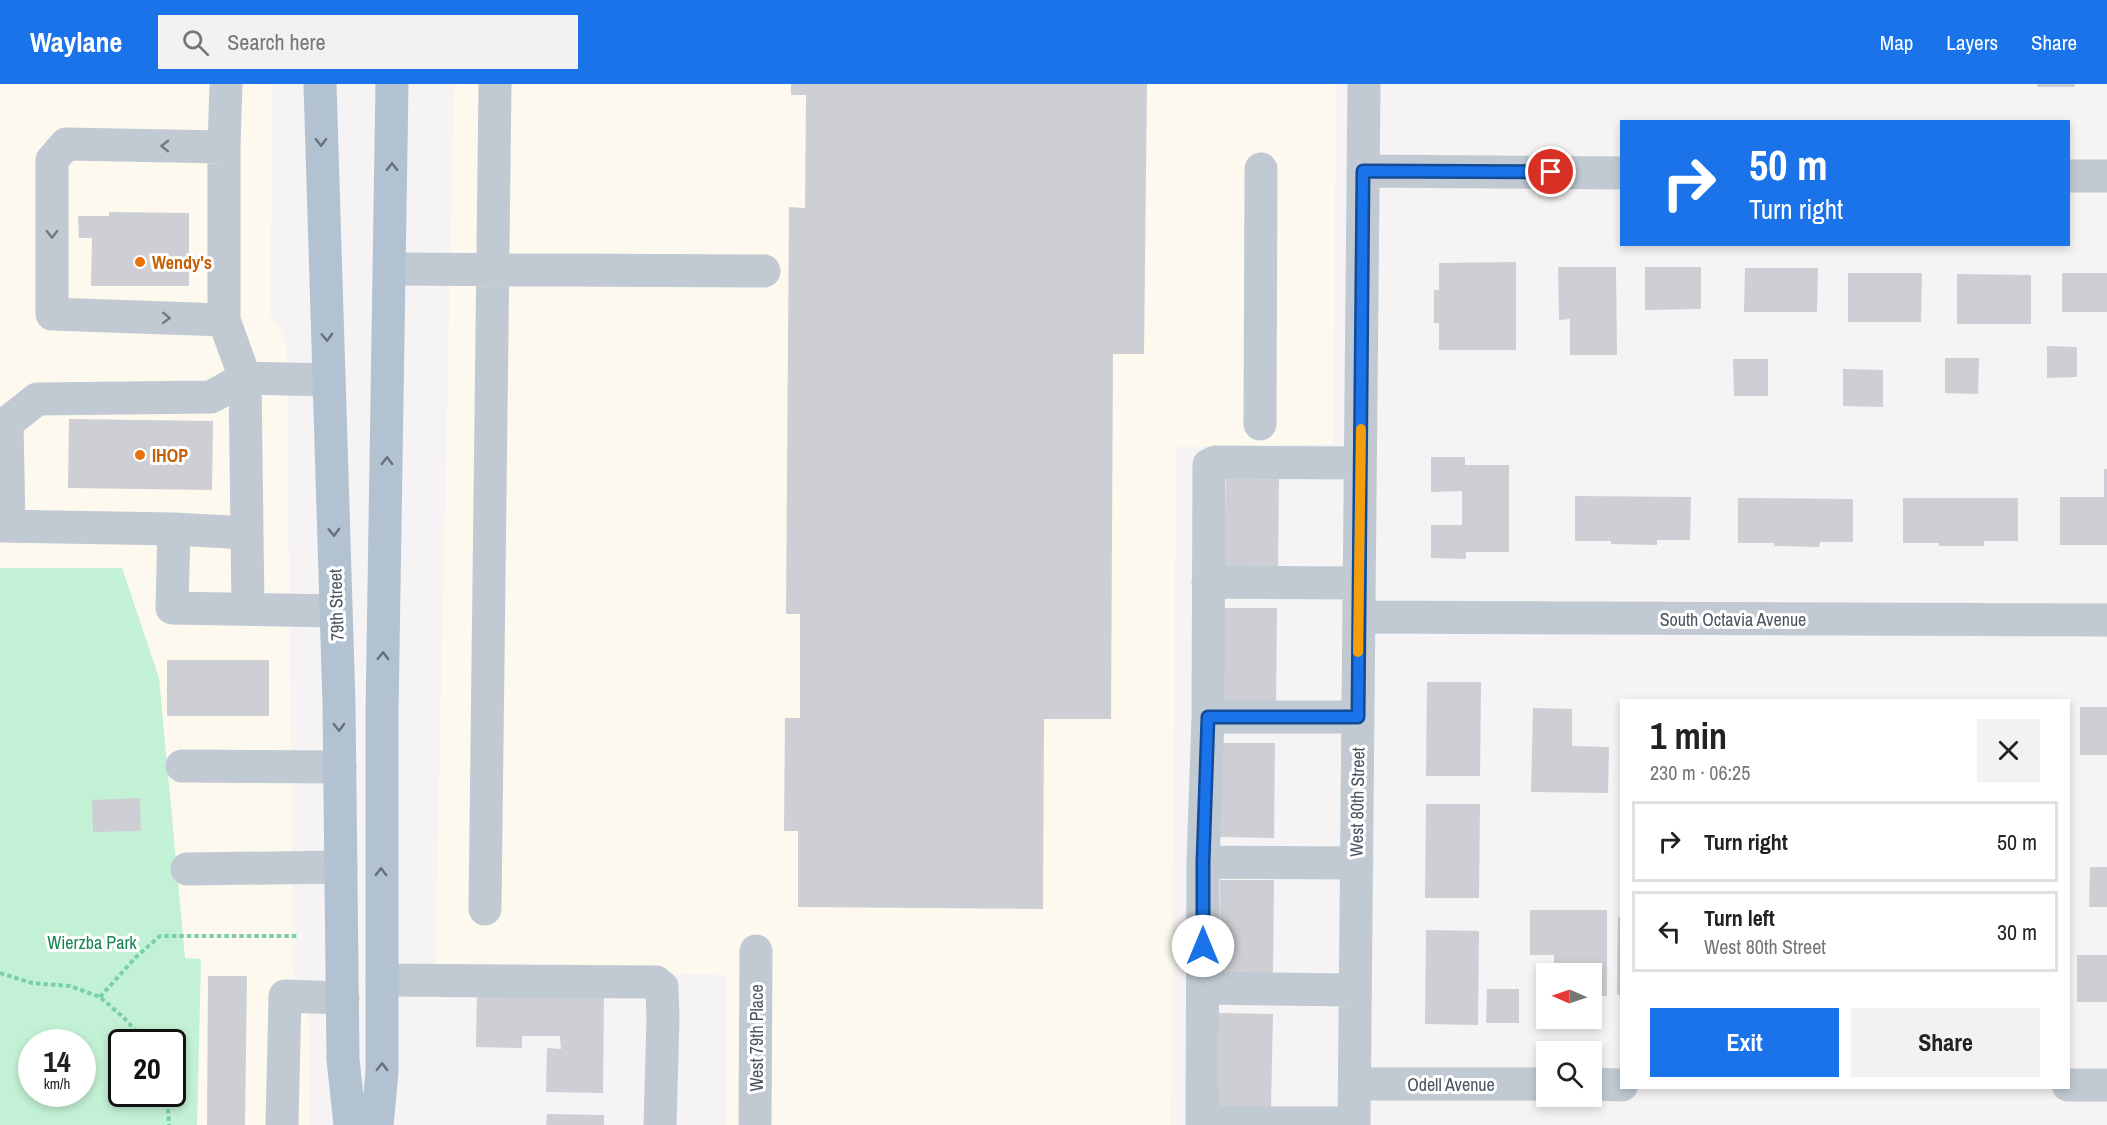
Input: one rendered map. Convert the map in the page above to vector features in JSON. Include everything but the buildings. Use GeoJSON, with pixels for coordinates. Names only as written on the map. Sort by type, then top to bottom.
{"type":"FeatureCollection","features":[{"type":"Feature","properties":{"kind":"main road","name":"79th Street"},"geometry":{"type":"LineString","coordinates":[[320,84],[340,767],[344,1059],[350,1125]]}},
{"type":"Feature","properties":{"kind":"main road"},"geometry":{"type":"LineString","coordinates":[[377,1125],[382,1072],[382,725],[392,84]]}},
{"type":"Feature","properties":{"kind":"street"},"geometry":{"type":"LineString","coordinates":[[226,84],[224,320],[245,378],[248,609]]}},
{"type":"Feature","properties":{"kind":"street"},"geometry":{"type":"LineString","coordinates":[[485,909],[495,84]]}},
{"type":"Feature","properties":{"kind":"street","name":"West 80th Street"},"geometry":{"type":"LineString","coordinates":[[1354,1124],[1364,84]]}},
{"type":"Feature","properties":{"kind":"street"},"geometry":{"type":"LineString","coordinates":[[224,147],[66,144],[51,160],[51,314],[224,320]]}},
{"type":"Feature","properties":{"kind":"street"},"geometry":{"type":"LineString","coordinates":[[1260,424],[1261,169]]}},
{"type":"Feature","properties":{"kind":"street"},"geometry":{"type":"LineString","coordinates":[[1363,171],[1620,173]]}},
{"type":"Feature","properties":{"kind":"street"},"geometry":{"type":"LineString","coordinates":[[2070,176],[2107,176]]}},
{"type":"Feature","properties":{"kind":"street"},"geometry":{"type":"LineString","coordinates":[[390,269],[764,272]]}},
{"type":"Feature","properties":{"kind":"street"},"geometry":{"type":"LineString","coordinates":[[247,533],[5,526],[3,423],[37,399],[211,397],[245,378],[329,380]]}},
{"type":"Feature","properties":{"kind":"street"},"geometry":{"type":"LineString","coordinates":[[1354,1124],[1202,1124],[1203,862],[1208,717],[1209,465],[1215,462],[1360,463]]}},
{"type":"Feature","properties":{"kind":"street"},"geometry":{"type":"LineString","coordinates":[[174,530],[172,608],[336,611]]}},
{"type":"Feature","properties":{"kind":"street"},"geometry":{"type":"LineString","coordinates":[[1209,582],[1359,583]]}},
{"type":"Feature","properties":{"kind":"street","name":"South Octavia Avenue"},"geometry":{"type":"LineString","coordinates":[[1359,617],[2107,620]]}},
{"type":"Feature","properties":{"kind":"street"},"geometry":{"type":"LineString","coordinates":[[1208,717],[1358,717]]}},
{"type":"Feature","properties":{"kind":"street"},"geometry":{"type":"LineString","coordinates":[[182,766],[340,767]]}},
{"type":"Feature","properties":{"kind":"street"},"geometry":{"type":"LineString","coordinates":[[1203,862],[1357,862]]}},
{"type":"Feature","properties":{"kind":"street"},"geometry":{"type":"LineString","coordinates":[[187,869],[341,867]]}},
{"type":"Feature","properties":{"kind":"street","name":"West 79th Place"},"geometry":{"type":"LineString","coordinates":[[755,1125],[756,951]]}},
{"type":"Feature","properties":{"kind":"street"},"geometry":{"type":"LineString","coordinates":[[381,980],[656,982],[662,987],[663,998],[660,1125]]}},
{"type":"Feature","properties":{"kind":"street"},"geometry":{"type":"LineString","coordinates":[[1203,988],[1355,990]]}},
{"type":"Feature","properties":{"kind":"street"},"geometry":{"type":"LineString","coordinates":[[282,1125],[285,996],[343,998]]}},
{"type":"Feature","properties":{"kind":"street","name":"Odell Avenue"},"geometry":{"type":"LineString","coordinates":[[1355,1084],[1536,1084]]}},
{"type":"Feature","properties":{"kind":"street"},"geometry":{"type":"LineString","coordinates":[[1602,1084],[1620,1084]]}},
{"type":"Feature","properties":{"kind":"street"},"geometry":{"type":"LineString","coordinates":[[2070,1085],[2107,1085]]}},
{"type":"Feature","properties":{"kind":"path"},"geometry":{"type":"LineString","coordinates":[[100,997],[136,957],[160,936],[298,936]]}},
{"type":"Feature","properties":{"kind":"path"},"geometry":{"type":"LineString","coordinates":[[0,973],[32,983],[70,986],[100,997],[134,1029]]}},
{"type":"Feature","properties":{"kind":"path"},"geometry":{"type":"LineString","coordinates":[[168,1107],[169,1125]]}},
{"type":"Feature","properties":{"kind":"shaded area"},"geometry":{"type":"Polygon","coordinates":[[[0,84],[273,84],[270,315],[282,332],[287,350],[293,973],[309,1021],[309,1125],[197,1125],[201,960],[185,958],[159,678],[122,568],[0,568],[0,84]]]}},
{"type":"Feature","properties":{"kind":"shaded area"},"geometry":{"type":"Polygon","coordinates":[[[454,84],[1336,84],[1333,444],[1176,447],[1171,1125],[726,1125],[727,975],[435,967],[454,84]]]}},
{"type":"Feature","properties":{"kind":"green space","name":"Wierzba Park"},"geometry":{"type":"Polygon","coordinates":[[[0,568],[122,568],[159,678],[185,958],[201,959],[197,1125],[0,1125],[0,568]]]}},
{"type":"Feature","properties":{"kind":"slow traffic"},"geometry":{"type":"LineString","coordinates":[[1358,652],[1361,429]]}},
{"type":"Feature","properties":{"kind":"place","name":"Wendy's"},"geometry":{"type":"Point","coordinates":[140,262]}},
{"type":"Feature","properties":{"kind":"place","name":"IHOP"},"geometry":{"type":"Point","coordinates":[140,455]}},
{"type":"Feature","properties":{"kind":"route"},"geometry":{"type":"LineString","coordinates":[[1203,946],[1203,862],[1208,717],[1358,717],[1363,171],[1551,172]]}}]}
